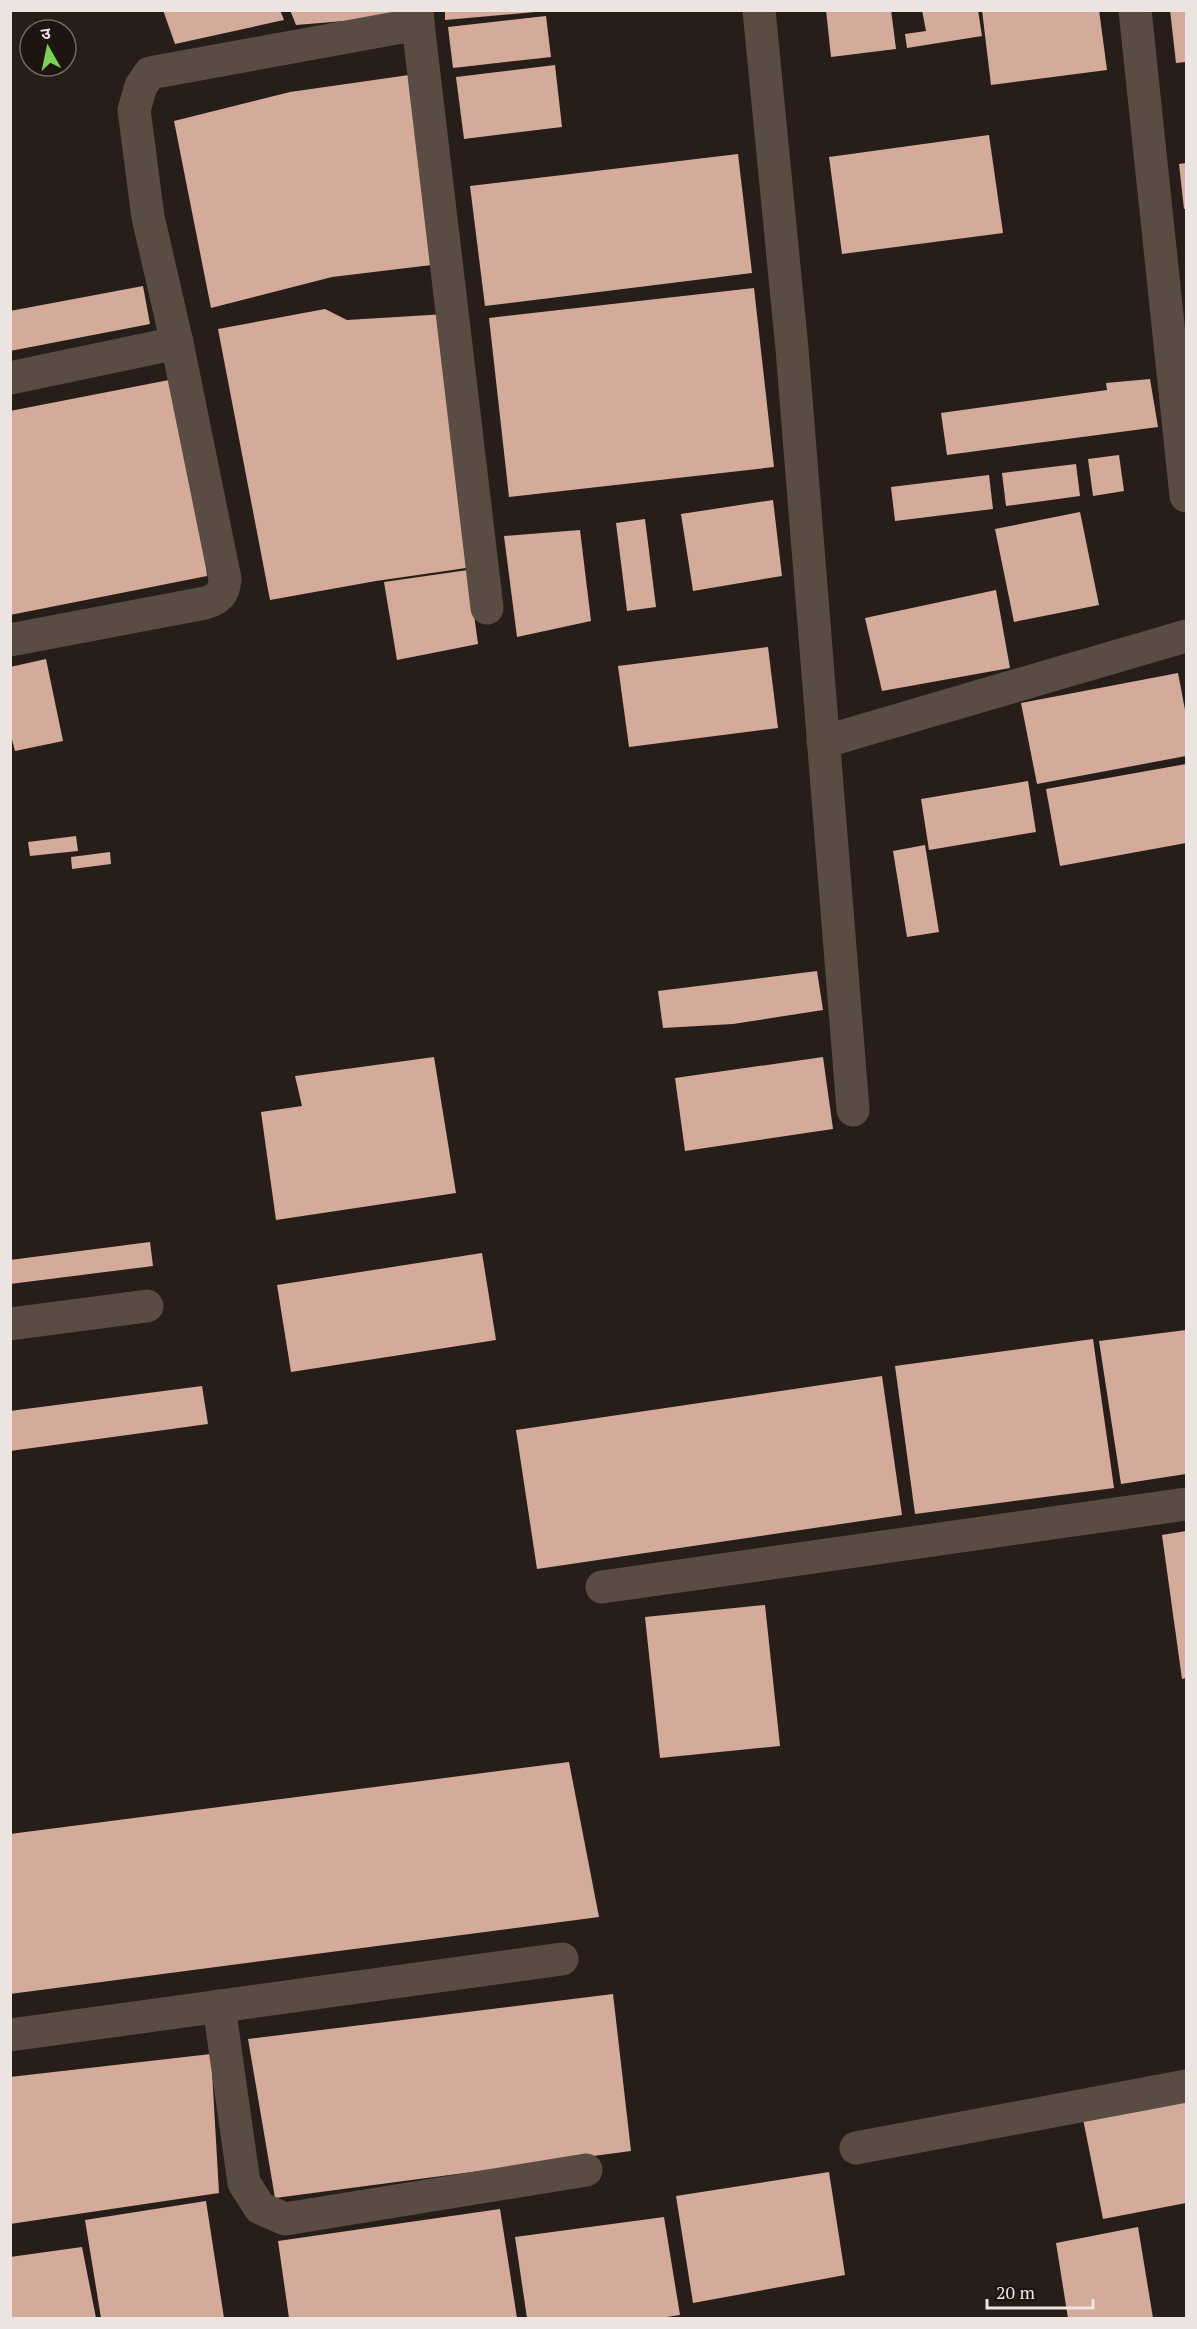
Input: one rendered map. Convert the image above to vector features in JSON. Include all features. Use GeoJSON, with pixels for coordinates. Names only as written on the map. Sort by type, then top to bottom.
{"type":"FeatureCollection","features":[{"type":"Feature","properties":{"kind":"street"},"geometry":{"type":"LineString","coordinates":[[759,10],[792,349],[853,1110]]}},
{"type":"Feature","properties":{"kind":"street"},"geometry":{"type":"LineString","coordinates":[[1135,10],[1186,496]]}},
{"type":"Feature","properties":{"kind":"street"},"geometry":{"type":"LineString","coordinates":[[10,640],[205,603],[216,600],[225,590],[225,579],[177,343],[148,217],[134,110],[141,86],[150,73],[417,17],[487,608]]}},
{"type":"Feature","properties":{"kind":"street"},"geometry":{"type":"LineString","coordinates":[[10,378],[177,343]]}},
{"type":"Feature","properties":{"kind":"street"},"geometry":{"type":"LineString","coordinates":[[823,742],[1186,636]]}},
{"type":"Feature","properties":{"kind":"street"},"geometry":{"type":"LineString","coordinates":[[10,1324],[147,1306]]}},
{"type":"Feature","properties":{"kind":"street"},"geometry":{"type":"LineString","coordinates":[[602,1587],[1186,1504]]}},
{"type":"Feature","properties":{"kind":"street"},"geometry":{"type":"LineString","coordinates":[[10,2035],[562,1959]]}},
{"type":"Feature","properties":{"kind":"street"},"geometry":{"type":"LineString","coordinates":[[219,2006],[244,2183],[260,2208],[285,2219],[586,2170]]}},
{"type":"Feature","properties":{"kind":"street"},"geometry":{"type":"LineString","coordinates":[[856,2148],[1186,2086]]}},
{"type":"Feature","properties":{"kind":"building"},"geometry":{"type":"Polygon","coordinates":[[[163,10],[280,10],[284,20],[175,44],[163,10]]]}},
{"type":"Feature","properties":{"kind":"building"},"geometry":{"type":"Polygon","coordinates":[[[290,10],[403,10],[404,16],[296,25],[290,10]]]}},
{"type":"Feature","properties":{"kind":"building"},"geometry":{"type":"Polygon","coordinates":[[[445,10],[535,10],[535,12],[445,20],[445,10]]]}},
{"type":"Feature","properties":{"kind":"building"},"geometry":{"type":"Polygon","coordinates":[[[826,10],[891,10],[896,49],[831,57],[826,10]]]}},
{"type":"Feature","properties":{"kind":"building"},"geometry":{"type":"Polygon","coordinates":[[[922,10],[978,10],[982,36],[907,48],[905,34],[926,31],[922,10]]]}},
{"type":"Feature","properties":{"kind":"building"},"geometry":{"type":"Polygon","coordinates":[[[982,10],[1099,10],[1107,70],[991,85],[982,10]]]}},
{"type":"Feature","properties":{"kind":"building"},"geometry":{"type":"Polygon","coordinates":[[[1170,10],[1186,10],[1186,62],[1176,63],[1170,10]]]}},
{"type":"Feature","properties":{"kind":"building"},"geometry":{"type":"Polygon","coordinates":[[[546,16],[551,57],[453,68],[448,27],[546,16]]]}},
{"type":"Feature","properties":{"kind":"building"},"geometry":{"type":"Polygon","coordinates":[[[555,65],[562,127],[464,139],[456,77],[555,65]]]}},
{"type":"Feature","properties":{"kind":"building"},"geometry":{"type":"Polygon","coordinates":[[[409,75],[440,264],[332,277],[211,308],[174,121],[290,92],[409,75]]]}},
{"type":"Feature","properties":{"kind":"building"},"geometry":{"type":"Polygon","coordinates":[[[989,135],[1003,233],[842,254],[829,157],[989,135]]]}},
{"type":"Feature","properties":{"kind":"building"},"geometry":{"type":"Polygon","coordinates":[[[738,154],[752,273],[485,306],[470,186],[738,154]]]}},
{"type":"Feature","properties":{"kind":"building"},"geometry":{"type":"Polygon","coordinates":[[[1186,163],[1186,209],[1184,209],[1179,164],[1186,163]]]}},
{"type":"Feature","properties":{"kind":"building"},"geometry":{"type":"Polygon","coordinates":[[[143,286],[150,324],[10,351],[10,311],[143,286]]]}},
{"type":"Feature","properties":{"kind":"building"},"geometry":{"type":"Polygon","coordinates":[[[754,288],[774,467],[509,497],[489,318],[754,288]]]}},
{"type":"Feature","properties":{"kind":"building"},"geometry":{"type":"Polygon","coordinates":[[[325,309],[347,320],[446,314],[480,566],[376,581],[270,600],[218,329],[325,309]]]}},
{"type":"Feature","properties":{"kind":"building"},"geometry":{"type":"Polygon","coordinates":[[[1150,379],[1158,427],[947,455],[941,413],[1107,390],[1106,383],[1150,379]]]}},
{"type":"Feature","properties":{"kind":"building"},"geometry":{"type":"Polygon","coordinates":[[[169,380],[196,477],[207,576],[10,615],[10,411],[169,380]]]}},
{"type":"Feature","properties":{"kind":"building"},"geometry":{"type":"Polygon","coordinates":[[[1119,455],[1124,491],[1093,496],[1088,459],[1119,455]]]}},
{"type":"Feature","properties":{"kind":"building"},"geometry":{"type":"Polygon","coordinates":[[[1076,464],[1080,496],[1006,506],[1002,473],[1076,464]]]}},
{"type":"Feature","properties":{"kind":"building"},"geometry":{"type":"Polygon","coordinates":[[[989,475],[993,509],[895,521],[891,487],[989,475]]]}},
{"type":"Feature","properties":{"kind":"building"},"geometry":{"type":"Polygon","coordinates":[[[773,500],[782,576],[693,591],[681,514],[773,500]]]}},
{"type":"Feature","properties":{"kind":"building"},"geometry":{"type":"Polygon","coordinates":[[[1080,512],[1099,605],[1014,622],[995,529],[1080,512]]]}},
{"type":"Feature","properties":{"kind":"building"},"geometry":{"type":"Polygon","coordinates":[[[645,519],[656,607],[627,611],[616,523],[645,519]]]}},
{"type":"Feature","properties":{"kind":"building"},"geometry":{"type":"Polygon","coordinates":[[[580,530],[591,621],[517,637],[504,536],[580,530]]]}},
{"type":"Feature","properties":{"kind":"building"},"geometry":{"type":"Polygon","coordinates":[[[468,570],[478,644],[397,660],[384,582],[468,570]]]}},
{"type":"Feature","properties":{"kind":"building"},"geometry":{"type":"Polygon","coordinates":[[[996,590],[1010,668],[882,691],[865,618],[996,590]]]}},
{"type":"Feature","properties":{"kind":"building"},"geometry":{"type":"Polygon","coordinates":[[[768,647],[778,728],[629,747],[618,666],[768,647]]]}},
{"type":"Feature","properties":{"kind":"building"},"geometry":{"type":"Polygon","coordinates":[[[46,659],[63,741],[15,751],[10,732],[10,667],[46,659]]]}},
{"type":"Feature","properties":{"kind":"building"},"geometry":{"type":"Polygon","coordinates":[[[1178,673],[1186,715],[1186,756],[1037,784],[1021,703],[1178,673]]]}},
{"type":"Feature","properties":{"kind":"building"},"geometry":{"type":"Polygon","coordinates":[[[1186,764],[1186,843],[1060,866],[1046,789],[1186,764]]]}},
{"type":"Feature","properties":{"kind":"building"},"geometry":{"type":"Polygon","coordinates":[[[1028,781],[1036,832],[929,850],[921,799],[1028,781]]]}},
{"type":"Feature","properties":{"kind":"building"},"geometry":{"type":"Polygon","coordinates":[[[76,836],[78,851],[30,856],[28,842],[76,836]]]}},
{"type":"Feature","properties":{"kind":"building"},"geometry":{"type":"Polygon","coordinates":[[[925,845],[939,932],[907,937],[893,851],[925,845]]]}},
{"type":"Feature","properties":{"kind":"building"},"geometry":{"type":"Polygon","coordinates":[[[110,852],[111,864],[72,869],[71,857],[110,852]]]}},
{"type":"Feature","properties":{"kind":"building"},"geometry":{"type":"Polygon","coordinates":[[[817,971],[823,1010],[733,1024],[663,1028],[658,991],[817,971]]]}},
{"type":"Feature","properties":{"kind":"building"},"geometry":{"type":"Polygon","coordinates":[[[434,1057],[456,1193],[276,1220],[261,1112],[302,1106],[295,1076],[434,1057]]]}},
{"type":"Feature","properties":{"kind":"building"},"geometry":{"type":"Polygon","coordinates":[[[823,1057],[833,1129],[685,1151],[675,1078],[823,1057]]]}},
{"type":"Feature","properties":{"kind":"building"},"geometry":{"type":"Polygon","coordinates":[[[150,1242],[153,1266],[10,1284],[10,1260],[150,1242]]]}},
{"type":"Feature","properties":{"kind":"building"},"geometry":{"type":"Polygon","coordinates":[[[482,1253],[496,1340],[291,1372],[277,1285],[482,1253]]]}},
{"type":"Feature","properties":{"kind":"building"},"geometry":{"type":"Polygon","coordinates":[[[1186,1330],[1186,1474],[1121,1484],[1099,1341],[1186,1330]]]}},
{"type":"Feature","properties":{"kind":"building"},"geometry":{"type":"Polygon","coordinates":[[[1093,1339],[1114,1488],[915,1514],[895,1366],[1093,1339]]]}},
{"type":"Feature","properties":{"kind":"building"},"geometry":{"type":"Polygon","coordinates":[[[882,1376],[902,1515],[537,1569],[516,1430],[882,1376]]]}},
{"type":"Feature","properties":{"kind":"building"},"geometry":{"type":"Polygon","coordinates":[[[202,1386],[208,1424],[10,1451],[10,1411],[202,1386]]]}},
{"type":"Feature","properties":{"kind":"building"},"geometry":{"type":"Polygon","coordinates":[[[1186,1531],[1186,1678],[1182,1679],[1162,1535],[1186,1531]]]}},
{"type":"Feature","properties":{"kind":"building"},"geometry":{"type":"Polygon","coordinates":[[[765,1605],[780,1746],[660,1758],[645,1617],[765,1605]]]}},
{"type":"Feature","properties":{"kind":"building"},"geometry":{"type":"Polygon","coordinates":[[[569,1762],[599,1917],[10,1994],[10,1834],[569,1762]]]}},
{"type":"Feature","properties":{"kind":"building"},"geometry":{"type":"Polygon","coordinates":[[[613,1994],[631,2151],[275,2198],[248,2039],[613,1994]]]}},
{"type":"Feature","properties":{"kind":"building"},"geometry":{"type":"Polygon","coordinates":[[[211,2054],[219,2193],[10,2224],[10,2077],[211,2054]]]}},
{"type":"Feature","properties":{"kind":"building"},"geometry":{"type":"Polygon","coordinates":[[[1186,2099],[1186,2203],[1103,2219],[1083,2119],[1186,2099]]]}},
{"type":"Feature","properties":{"kind":"building"},"geometry":{"type":"Polygon","coordinates":[[[829,2172],[845,2275],[693,2303],[676,2196],[829,2172]]]}},
{"type":"Feature","properties":{"kind":"building"},"geometry":{"type":"Polygon","coordinates":[[[206,2201],[224,2318],[101,2318],[85,2220],[206,2201]]]}},
{"type":"Feature","properties":{"kind":"building"},"geometry":{"type":"Polygon","coordinates":[[[500,2209],[517,2318],[289,2318],[278,2241],[500,2209]]]}},
{"type":"Feature","properties":{"kind":"building"},"geometry":{"type":"Polygon","coordinates":[[[664,2217],[680,2315],[659,2318],[527,2318],[515,2237],[664,2217]]]}},
{"type":"Feature","properties":{"kind":"building"},"geometry":{"type":"Polygon","coordinates":[[[1138,2227],[1153,2318],[1068,2318],[1056,2243],[1138,2227]]]}},
{"type":"Feature","properties":{"kind":"building"},"geometry":{"type":"Polygon","coordinates":[[[82,2247],[96,2318],[10,2318],[10,2257],[82,2247]]]}}]}
